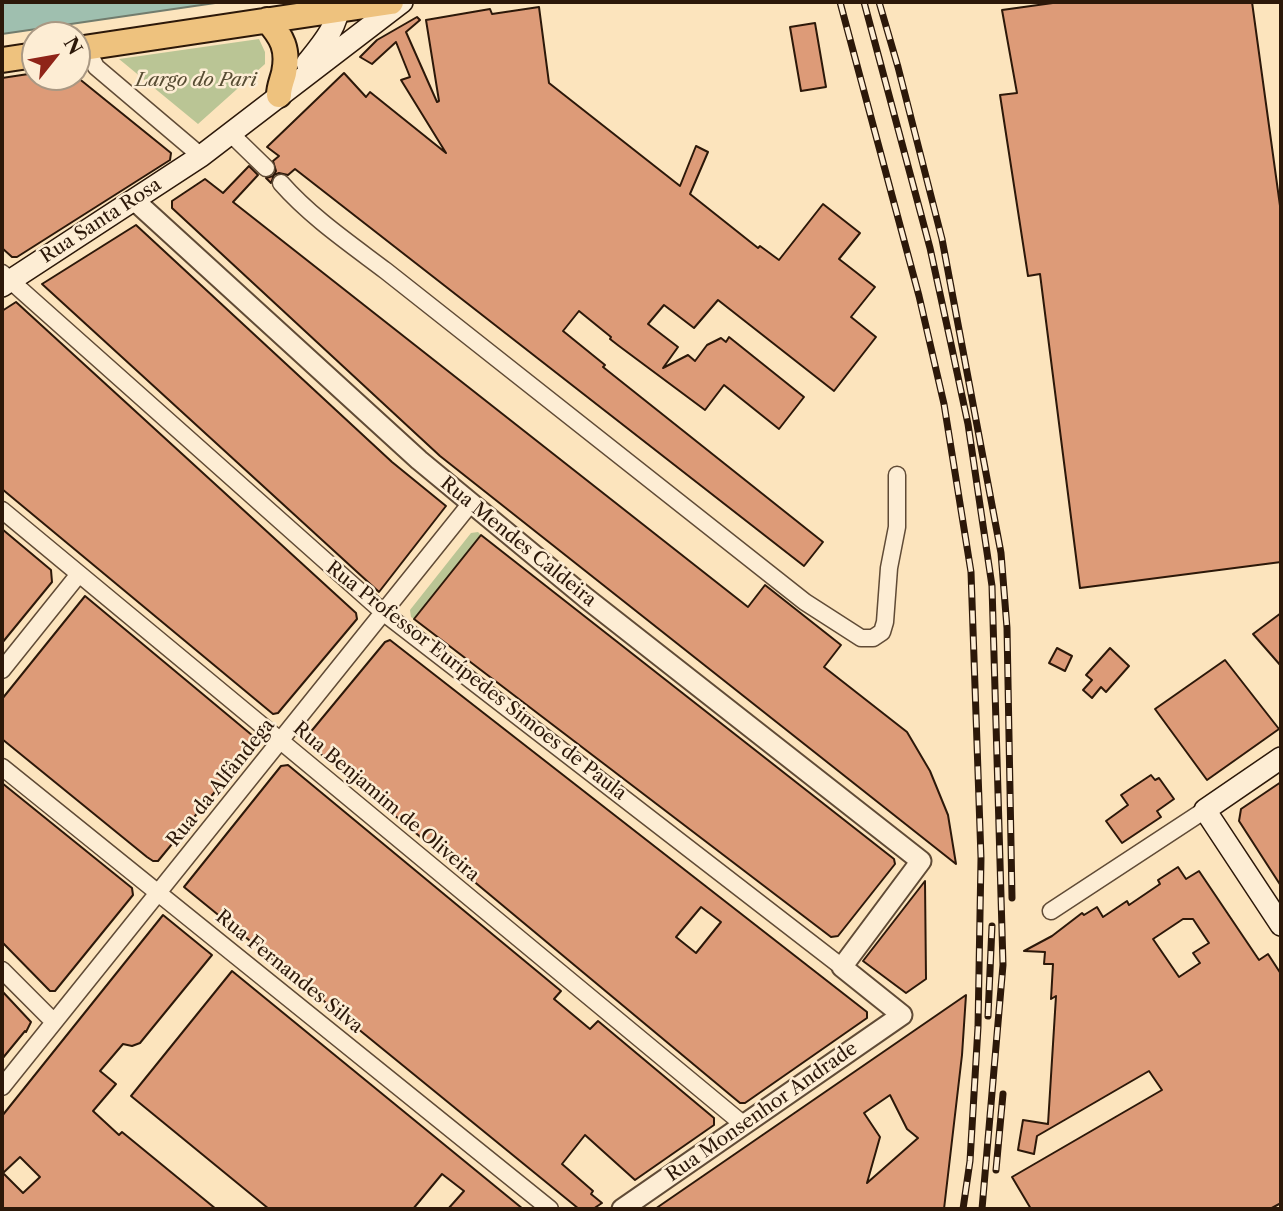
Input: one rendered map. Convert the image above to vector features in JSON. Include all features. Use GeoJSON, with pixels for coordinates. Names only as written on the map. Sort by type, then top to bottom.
{"type":"FeatureCollection","features":[{"type":"Feature","properties":{"kind":"highway"},"geometry":{"type":"LineString","coordinates":[[91,47],[267,20],[339,6],[391,2]]}},
{"type":"Feature","properties":{"kind":"highway"},"geometry":{"type":"LineString","coordinates":[[267,20],[284,41],[286,49],[279,96]]}},
{"type":"Feature","properties":{"kind":"highway"},"geometry":{"type":"LineString","coordinates":[[2,60],[21,57]]}},
{"type":"Feature","properties":{"kind":"main road"},"geometry":{"type":"LineString","coordinates":[[201,156],[402,2]]}},
{"type":"Feature","properties":{"kind":"main road"},"geometry":{"type":"LineString","coordinates":[[279,96],[286,82],[305,66],[320,47],[339,6]]}},
{"type":"Feature","properties":{"kind":"main road","name":"Rua Santa Rosa"},"geometry":{"type":"LineString","coordinates":[[4,280],[201,156]]}},
{"type":"Feature","properties":{"kind":"main road"},"geometry":{"type":"LineString","coordinates":[[1281,758],[1205,810],[1281,925]]}},
{"type":"Feature","properties":{"kind":"street"},"geometry":{"type":"LineString","coordinates":[[91,60],[201,156]]}},
{"type":"Feature","properties":{"kind":"street"},"geometry":{"type":"LineString","coordinates":[[231,134],[266,168]]}},
{"type":"Feature","properties":{"kind":"street"},"geometry":{"type":"LineString","coordinates":[[281,183],[323,224],[804,602],[861,638],[873,638],[882,632],[885,622],[889,568],[897,527],[897,475]]}},
{"type":"Feature","properties":{"kind":"street","name":"Rua Mendes Caldeira"},"geometry":{"type":"LineString","coordinates":[[134,200],[419,460],[586,598],[921,861],[842,967]]}},
{"type":"Feature","properties":{"kind":"street","name":"Rua Professor Eurípedes Simoes de Paula"},"geometry":{"type":"LineString","coordinates":[[4,280],[384,613],[902,1015]]}},
{"type":"Feature","properties":{"kind":"street","name":"Rua da Alfândega"},"geometry":{"type":"LineString","coordinates":[[2,1087],[471,503]]}},
{"type":"Feature","properties":{"kind":"street","name":"Rua Benjamim de Oliveira"},"geometry":{"type":"LineString","coordinates":[[2,510],[744,1125]]}},
{"type":"Feature","properties":{"kind":"street"},"geometry":{"type":"LineString","coordinates":[[2,670],[79,574]]}},
{"type":"Feature","properties":{"kind":"street","name":"Rua Fernandes Silva"},"geometry":{"type":"LineString","coordinates":[[2,767],[550,1209]]}},
{"type":"Feature","properties":{"kind":"street"},"geometry":{"type":"LineString","coordinates":[[1051,911],[1205,810]]}},
{"type":"Feature","properties":{"kind":"street"},"geometry":{"type":"LineString","coordinates":[[2,970],[54,1022]]}},
{"type":"Feature","properties":{"kind":"street","name":"Rua Monsenhor Andrade"},"geometry":{"type":"LineString","coordinates":[[622,1209],[902,1015]]}},
{"type":"Feature","properties":{"kind":"green space","name":"Largo do Pari"},"geometry":{"type":"Polygon","coordinates":[[[259,39],[265,52],[265,64],[198,124],[119,59],[259,39]]]}},
{"type":"Feature","properties":{"kind":"green space"},"geometry":{"type":"Polygon","coordinates":[[[478,532],[481,535],[414,619],[411,617],[410,610],[471,533],[478,532]]]}},
{"type":"Feature","properties":{"kind":"shaded area"},"geometry":{"type":"Polygon","coordinates":[[[2,2],[222,2],[91,21],[21,21],[21,31],[2,34],[2,2]]]}},
{"type":"Feature","properties":{"kind":"building"},"geometry":{"type":"Polygon","coordinates":[[[1060,2],[1252,2],[1281,213],[1281,562],[1080,588],[1040,274],[1028,276],[1000,95],[1017,93],[1002,10],[1060,2]]]}},
{"type":"Feature","properties":{"kind":"building"},"geometry":{"type":"Polygon","coordinates":[[[539,7],[549,83],[680,186],[696,146],[708,152],[690,194],[758,248],[760,246],[779,260],[823,204],[860,233],[839,259],[875,287],[851,317],[876,337],[834,391],[718,300],[694,328],[664,305],[648,324],[678,347],[663,368],[688,355],[695,361],[707,345],[721,338],[726,342],[729,337],[804,397],[779,429],[724,385],[705,410],[610,339],[611,337],[579,311],[563,331],[605,365],[603,367],[823,542],[804,566],[295,169],[288,175],[274,175],[271,183],[266,178],[273,176],[276,171],[273,161],[279,156],[267,147],[344,73],[366,97],[370,92],[446,153],[401,80],[410,77],[396,42],[372,64],[360,57],[377,40],[417,17],[420,20],[406,32],[437,102],[439,101],[426,20],[490,9],[492,14],[539,7]]]}},
{"type":"Feature","properties":{"kind":"building"},"geometry":{"type":"Polygon","coordinates":[[[815,23],[826,87],[801,91],[790,27],[815,23]]]}},
{"type":"Feature","properties":{"kind":"building"},"geometry":{"type":"Polygon","coordinates":[[[21,75],[21,91],[91,91],[91,88],[171,153],[170,160],[17,257],[12,257],[2,248],[2,78],[21,75]]]}},
{"type":"Feature","properties":{"kind":"building"},"geometry":{"type":"Polygon","coordinates":[[[249,166],[258,175],[233,202],[748,607],[765,585],[841,645],[824,667],[907,732],[930,771],[948,815],[956,864],[440,456],[172,208],[172,201],[205,179],[223,193],[249,166]]]}},
{"type":"Feature","properties":{"kind":"building"},"geometry":{"type":"Polygon","coordinates":[[[136,225],[392,462],[446,506],[379,592],[42,284],[136,225]]]}},
{"type":"Feature","properties":{"kind":"building"},"geometry":{"type":"Polygon","coordinates":[[[16,302],[356,613],[357,619],[278,713],[273,714],[2,489],[2,311],[16,302]]]}},
{"type":"Feature","properties":{"kind":"building"},"geometry":{"type":"Polygon","coordinates":[[[2,529],[51,570],[52,582],[2,643],[2,529]]]}},
{"type":"Feature","properties":{"kind":"building"},"geometry":{"type":"Polygon","coordinates":[[[481,535],[894,859],[895,864],[838,936],[831,937],[414,619],[481,535]]]}},
{"type":"Feature","properties":{"kind":"building"},"geometry":{"type":"Polygon","coordinates":[[[85,596],[253,736],[255,743],[158,861],[147,857],[2,739],[2,699],[85,596]]]}},
{"type":"Feature","properties":{"kind":"building"},"geometry":{"type":"Polygon","coordinates":[[[1281,613],[1281,666],[1253,634],[1281,613]]]}},
{"type":"Feature","properties":{"kind":"building"},"geometry":{"type":"Polygon","coordinates":[[[390,640],[867,1012],[867,1018],[745,1103],[740,1103],[304,740],[385,642],[390,640]],[[701,907],[676,937],[696,953],[721,922],[701,907]]]}},
{"type":"Feature","properties":{"kind":"building"},"geometry":{"type":"Polygon","coordinates":[[[1057,648],[1072,656],[1065,671],[1049,663],[1057,648]]]}},
{"type":"Feature","properties":{"kind":"building"},"geometry":{"type":"Polygon","coordinates":[[[1110,648],[1129,666],[1106,692],[1101,687],[1092,698],[1083,690],[1092,680],[1086,675],[1110,648]]]}},
{"type":"Feature","properties":{"kind":"building"},"geometry":{"type":"Polygon","coordinates":[[[1225,660],[1279,729],[1207,780],[1155,709],[1225,660]]]}},
{"type":"Feature","properties":{"kind":"building"},"geometry":{"type":"Polygon","coordinates":[[[288,765],[561,991],[554,999],[590,1029],[598,1021],[714,1118],[714,1125],[635,1180],[585,1135],[562,1164],[593,1191],[591,1194],[602,1203],[593,1209],[579,1209],[184,887],[281,766],[288,765]]]}},
{"type":"Feature","properties":{"kind":"building"},"geometry":{"type":"Polygon","coordinates":[[[1151,775],[1155,780],[1159,778],[1174,799],[1157,811],[1161,817],[1122,843],[1106,821],[1128,805],[1121,795],[1151,775]]]}},
{"type":"Feature","properties":{"kind":"building"},"geometry":{"type":"Polygon","coordinates":[[[1281,782],[1281,886],[1239,821],[1241,809],[1281,782]]]}},
{"type":"Feature","properties":{"kind":"building"},"geometry":{"type":"Polygon","coordinates":[[[2,783],[132,888],[133,895],[55,991],[50,991],[2,942],[2,783]]]}},
{"type":"Feature","properties":{"kind":"building"},"geometry":{"type":"Polygon","coordinates":[[[1178,867],[1186,879],[1199,871],[1259,960],[1268,954],[1281,974],[1281,1203],[1270,1209],[1031,1209],[1012,1177],[1162,1090],[1149,1071],[1037,1136],[1034,1154],[1018,1150],[1023,1120],[1048,1124],[1056,996],[1051,999],[1053,964],[1044,964],[1045,952],[1024,951],[1052,936],[1082,913],[1084,915],[1097,907],[1103,917],[1127,901],[1129,905],[1160,884],[1158,880],[1178,867]],[[1183,919],[1153,939],[1179,977],[1200,963],[1193,953],[1209,943],[1193,919],[1183,919]]]}},
{"type":"Feature","properties":{"kind":"building"},"geometry":{"type":"Polygon","coordinates":[[[925,881],[926,979],[906,993],[863,961],[925,881]]]}},
{"type":"Feature","properties":{"kind":"building"},"geometry":{"type":"Polygon","coordinates":[[[163,915],[212,955],[140,1043],[132,1046],[123,1044],[100,1071],[116,1084],[93,1111],[119,1135],[122,1132],[216,1209],[2,1209],[2,1116],[163,915]],[[20,1157],[3,1173],[23,1193],[40,1177],[20,1157]]]}},
{"type":"Feature","properties":{"kind":"building"},"geometry":{"type":"Polygon","coordinates":[[[232,971],[523,1209],[448,1209],[464,1191],[442,1174],[413,1209],[269,1209],[131,1096],[232,971]]]}},
{"type":"Feature","properties":{"kind":"building"},"geometry":{"type":"Polygon","coordinates":[[[2,991],[31,1022],[26,1032],[2,1059],[2,991]]]}},
{"type":"Feature","properties":{"kind":"building"},"geometry":{"type":"Polygon","coordinates":[[[966,995],[962,1055],[944,1209],[655,1209],[966,995]],[[890,1095],[864,1113],[880,1137],[867,1183],[918,1138],[907,1129],[890,1095]]]}},
{"type":"Feature","properties":{"kind":"railway"},"geometry":{"type":"LineString","coordinates":[[840,2],[919,296],[944,404],[971,572],[981,858],[978,1027],[970,1161],[963,1209]]}},
{"type":"Feature","properties":{"kind":"railway"},"geometry":{"type":"LineString","coordinates":[[864,2],[930,248],[968,424],[992,586],[1003,965],[982,1209]]}},
{"type":"Feature","properties":{"kind":"railway"},"geometry":{"type":"LineString","coordinates":[[879,2],[942,239],[1001,553],[1007,628],[1012,898]]}},
{"type":"Feature","properties":{"kind":"railway"},"geometry":{"type":"LineString","coordinates":[[988,1016],[992,926]]}},
{"type":"Feature","properties":{"kind":"railway"},"geometry":{"type":"LineString","coordinates":[[996,1170],[1003,1094]]}}]}
